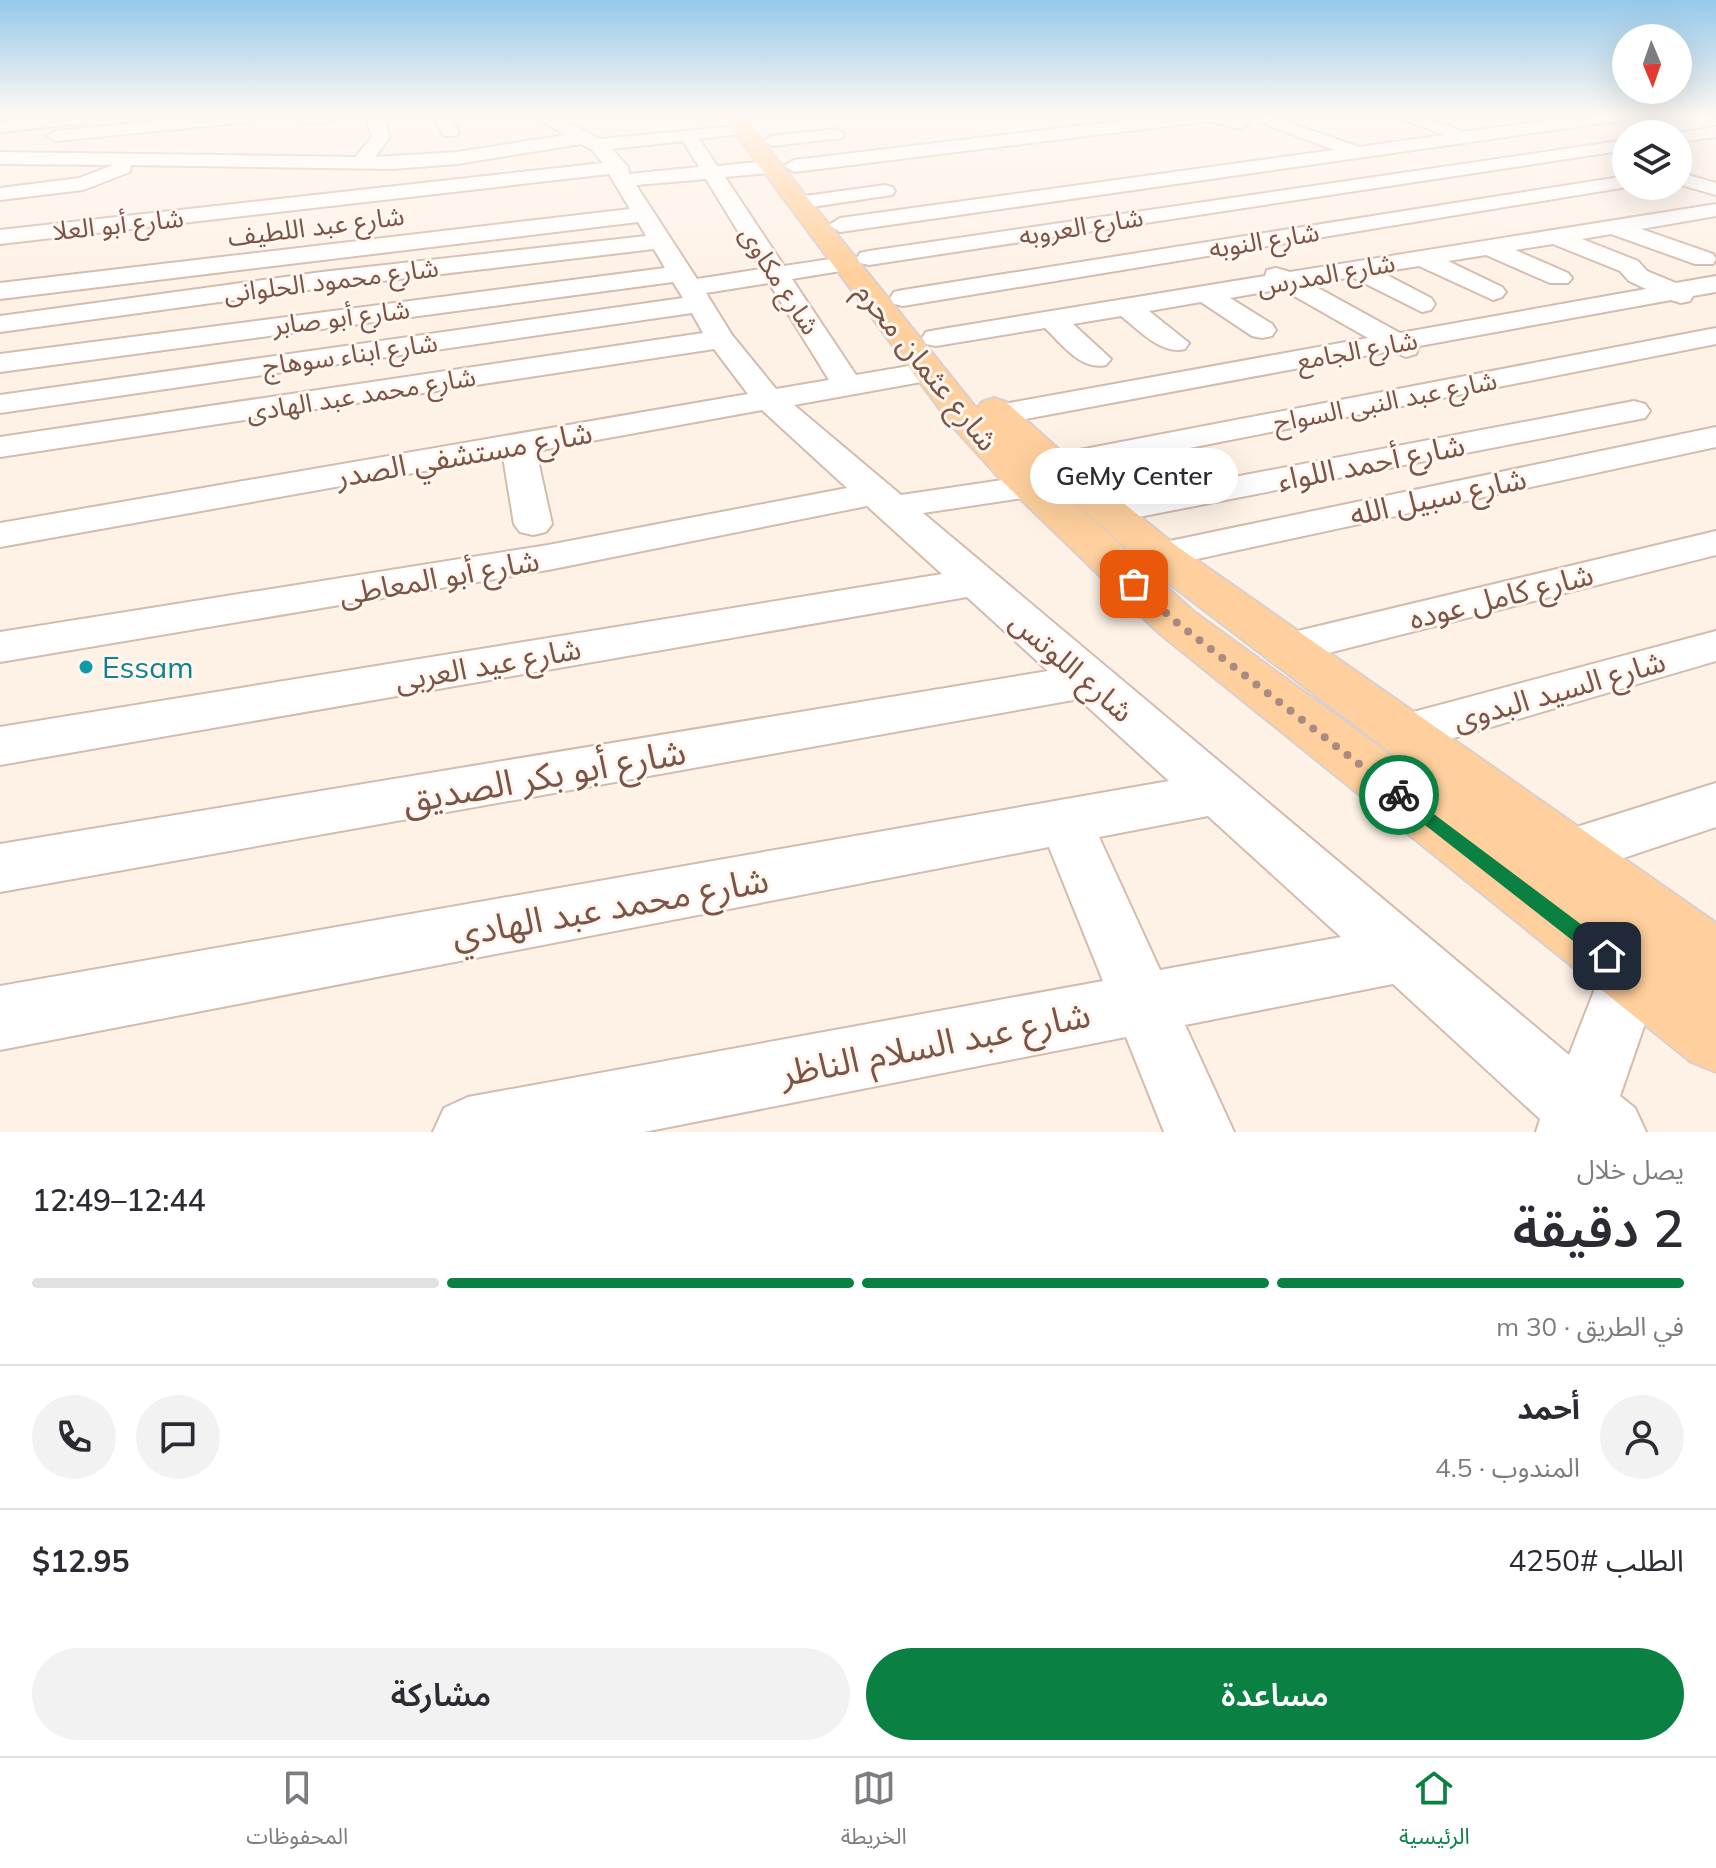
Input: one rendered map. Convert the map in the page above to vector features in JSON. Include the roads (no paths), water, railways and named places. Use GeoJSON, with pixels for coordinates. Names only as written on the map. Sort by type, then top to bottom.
{"type":"FeatureCollection","features":[{"type":"Feature","properties":{"kind":"main road","name":"شارع عثمان محرم"},"geometry":{"type":"LineString","coordinates":[[793,180],[903,298],[932,355],[998,414],[1042,476],[1108,512],[1285,649],[1716,962]]}},
{"type":"Feature","properties":{"kind":"main road","name":"شارع عثمان محرم"},"geometry":{"type":"LineString","coordinates":[[793,180],[932,355],[1176,622],[1716,1037]]}},
{"type":"Feature","properties":{"kind":"street"},"geometry":{"type":"LineString","coordinates":[[0,174],[71,168]]}},
{"type":"Feature","properties":{"kind":"street"},"geometry":{"type":"LineString","coordinates":[[0,194],[83,184],[126,168]]}},
{"type":"Feature","properties":{"kind":"street"},"geometry":{"type":"LineString","coordinates":[[258,182],[333,168],[324,201],[324,252]]}},
{"type":"Feature","properties":{"kind":"street"},"geometry":{"type":"LineString","coordinates":[[524,168],[642,214],[777,275],[793,180]]}},
{"type":"Feature","properties":{"kind":"street"},"geometry":{"type":"LineString","coordinates":[[593,168],[642,214]]}},
{"type":"Feature","properties":{"kind":"street"},"geometry":{"type":"LineString","coordinates":[[642,214],[669,168]]}},
{"type":"Feature","properties":{"kind":"street","name":"شارع مكاوى"},"geometry":{"type":"LineString","coordinates":[[709,168],[847,385]]}},
{"type":"Feature","properties":{"kind":"street"},"geometry":{"type":"LineString","coordinates":[[765,168],[793,180],[901,183],[888,168]]}},
{"type":"Feature","properties":{"kind":"street"},"geometry":{"type":"LineString","coordinates":[[793,180],[836,168]]}},
{"type":"Feature","properties":{"kind":"street"},"geometry":{"type":"LineString","coordinates":[[1158,168],[1234,202]]}},
{"type":"Feature","properties":{"kind":"street"},"geometry":{"type":"LineString","coordinates":[[0,291],[642,214],[712,172],[1013,201],[1247,168]]}},
{"type":"Feature","properties":{"kind":"street","name":"شارع العروبه"},"geometry":{"type":"LineString","coordinates":[[793,180],[1058,229],[1468,168]]}},
{"type":"Feature","properties":{"kind":"street"},"geometry":{"type":"LineString","coordinates":[[1692,173],[1716,168]]}},
{"type":"Feature","properties":{"kind":"street"},"geometry":{"type":"LineString","coordinates":[[1391,179],[1556,236],[1629,266],[1638,276],[1716,309]]}},
{"type":"Feature","properties":{"kind":"street"},"geometry":{"type":"LineString","coordinates":[[1692,181],[1716,189]]}},
{"type":"Feature","properties":{"kind":"street","name":"شارع النوبه"},"geometry":{"type":"LineString","coordinates":[[903,298],[1612,184]]}},
{"type":"Feature","properties":{"kind":"street","name":"شارع أبو العلا"},"geometry":{"type":"LineString","coordinates":[[0,237],[324,201],[642,214]]}},
{"type":"Feature","properties":{"kind":"street"},"geometry":{"type":"LineString","coordinates":[[1013,201],[1058,229]]}},
{"type":"Feature","properties":{"kind":"street"},"geometry":{"type":"LineString","coordinates":[[0,214],[85,204]]}},
{"type":"Feature","properties":{"kind":"street","name":"شارع المدرس"},"geometry":{"type":"LineString","coordinates":[[932,355],[1053,321],[1716,210]]}},
{"type":"Feature","properties":{"kind":"street"},"geometry":{"type":"LineString","coordinates":[[1164,213],[1472,385]]}},
{"type":"Feature","properties":{"kind":"street","name":"شارع محمود الحلوانى"},"geometry":{"type":"LineString","coordinates":[[0,324],[322,280],[642,214]]}},
{"type":"Feature","properties":{"kind":"street","name":"شارع أبو صابر"},"geometry":{"type":"LineString","coordinates":[[0,363],[323,319],[642,214]]}},
{"type":"Feature","properties":{"kind":"street","name":"شارع اللوتس"},"geometry":{"type":"LineString","coordinates":[[642,214],[768,399],[1403,954],[1587,1125]]}},
{"type":"Feature","properties":{"kind":"street","name":"شارع ابناء سوهاج"},"geometry":{"type":"LineString","coordinates":[[0,404],[642,214]]}},
{"type":"Feature","properties":{"kind":"street","name":"شارع محمد عبد الهادى"},"geometry":{"type":"LineString","coordinates":[[0,447],[642,214]]}},
{"type":"Feature","properties":{"kind":"street"},"geometry":{"type":"LineString","coordinates":[[1613,227],[1712,261]]}},
{"type":"Feature","properties":{"kind":"street"},"geometry":{"type":"LineString","coordinates":[[1488,247],[1559,278]]}},
{"type":"Feature","properties":{"kind":"street"},"geometry":{"type":"LineString","coordinates":[[1421,258],[1493,292]]}},
{"type":"Feature","properties":{"kind":"street","name":"شارع الجامع"},"geometry":{"type":"LineString","coordinates":[[998,414],[1674,292],[1712,261]]}},
{"type":"Feature","properties":{"kind":"street"},"geometry":{"type":"LineString","coordinates":[[1355,269],[1422,304]]}},
{"type":"Feature","properties":{"kind":"street"},"geometry":{"type":"LineString","coordinates":[[322,280],[323,319]]}},
{"type":"Feature","properties":{"kind":"street"},"geometry":{"type":"LineString","coordinates":[[1208,295],[1262,330]]}},
{"type":"Feature","properties":{"kind":"street"},"geometry":{"type":"LineString","coordinates":[[1128,308],[1175,343]]}},
{"type":"Feature","properties":{"kind":"street"},"geometry":{"type":"LineString","coordinates":[[43,357],[63,316]]}},
{"type":"Feature","properties":{"kind":"street"},"geometry":{"type":"LineString","coordinates":[[1053,321],[1096,359]]}},
{"type":"Feature","properties":{"kind":"street","name":"شارع عبد النبى السواح"},"geometry":{"type":"LineString","coordinates":[[883,500],[1042,476],[1472,385],[1707,343]]}},
{"type":"Feature","properties":{"kind":"street","name":"شارع مستشفي الصدر"},"geometry":{"type":"LineString","coordinates":[[0,535],[847,385],[932,355]]}},
{"type":"Feature","properties":{"kind":"street","name":"شارع أحمد اللواء"},"geometry":{"type":"LineString","coordinates":[[1108,512],[1634,411]]}},
{"type":"Feature","properties":{"kind":"street","name":"شارع سبيل الله"},"geometry":{"type":"LineString","coordinates":[[1160,555],[1716,437]]}},
{"type":"Feature","properties":{"kind":"street"},"geometry":{"type":"LineString","coordinates":[[518,445],[533,524]]}},
{"type":"Feature","properties":{"kind":"street","name":"شارع أبو المعاطى"},"geometry":{"type":"LineString","coordinates":[[0,647],[454,576],[883,500]]}},
{"type":"Feature","properties":{"kind":"street","name":"شارع كامل عوده"},"geometry":{"type":"LineString","coordinates":[[1285,649],[1716,543]]}},
{"type":"Feature","properties":{"kind":"street","name":"شارع عيد العربى"},"geometry":{"type":"LineString","coordinates":[[0,746],[977,582]]}},
{"type":"Feature","properties":{"kind":"street","name":"شارع السيد البدوى"},"geometry":{"type":"LineString","coordinates":[[1402,734],[1716,646]]}},
{"type":"Feature","properties":{"kind":"street","name":"شارع أبو بكر الصديق"},"geometry":{"type":"LineString","coordinates":[[0,868],[1089,681]]}},
{"type":"Feature","properties":{"kind":"street","name":"شارع محمد عبد الهادي"},"geometry":{"type":"LineString","coordinates":[[0,1018],[1219,793]]}},
{"type":"Feature","properties":{"kind":"street"},"geometry":{"type":"LineString","coordinates":[[1567,853],[1716,805]]}},
{"type":"Feature","properties":{"kind":"street"},"geometry":{"type":"LineString","coordinates":[[1065,822],[1199,1132]]}},
{"type":"Feature","properties":{"kind":"street","name":"شارع عبد السلام الناظر"},"geometry":{"type":"LineString","coordinates":[[474,1131],[1403,954]]}},
{"type":"Feature","properties":{"kind":"street"},"geometry":{"type":"LineString","coordinates":[[1587,1125],[1631,974]]}},
{"type":"Feature","properties":{"kind":"place","name":"GeMy Center"},"geometry":{"type":"Point","coordinates":[1134,584]}},
{"type":"Feature","properties":{"kind":"place","name":"Essam"},"geometry":{"type":"Point","coordinates":[86,667]}}]}
